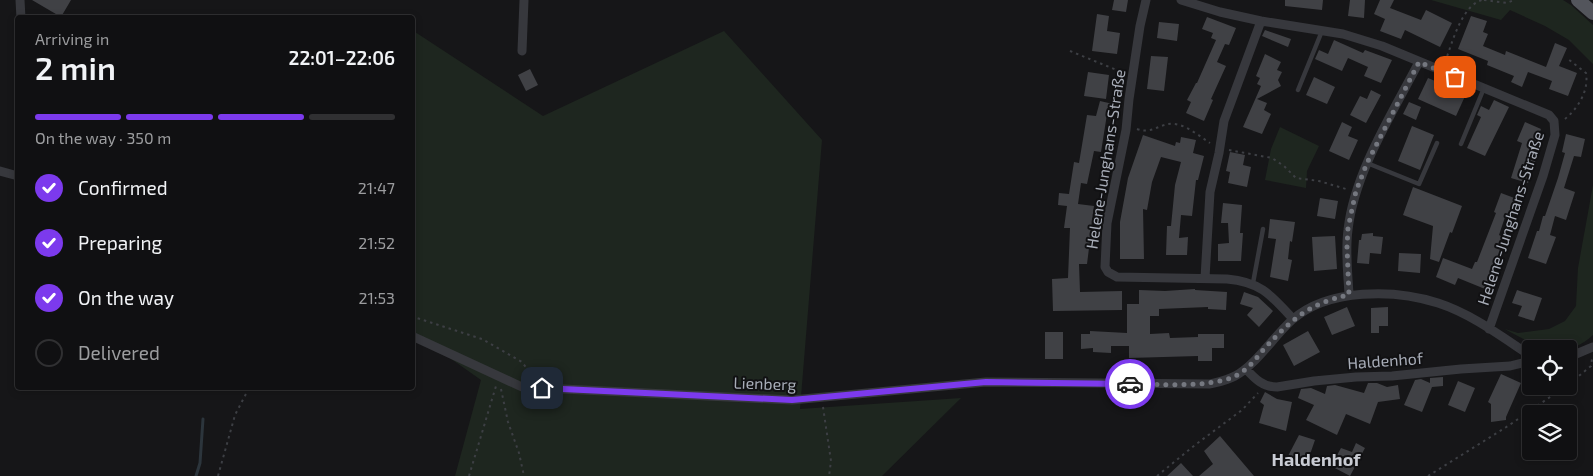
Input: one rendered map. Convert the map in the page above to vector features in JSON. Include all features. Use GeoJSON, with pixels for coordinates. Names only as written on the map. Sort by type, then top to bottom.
{"type":"FeatureCollection","features":[{"type":"Feature","properties":{"kind":"main road"},"geometry":{"type":"LineString","coordinates":[[1578,0],[1593,13]]}},
{"type":"Feature","properties":{"kind":"street"},"geometry":{"type":"LineString","coordinates":[[20,0],[21,15]]}},
{"type":"Feature","properties":{"kind":"street"},"geometry":{"type":"LineString","coordinates":[[522,51],[524,0]]}},
{"type":"Feature","properties":{"kind":"street","name":"Helene-Junghans-Straße"},"geometry":{"type":"LineString","coordinates":[[1146,0],[1140,26],[1127,126],[1107,223],[1105,267],[1108,272],[1117,276],[1205,278],[1240,280],[1253,283],[1273,298],[1293,319]]}},
{"type":"Feature","properties":{"kind":"street","name":"Helene-Junghans-Straße"},"geometry":{"type":"LineString","coordinates":[[1181,0],[1220,12],[1260,21],[1343,34],[1382,46],[1543,111],[1554,120],[1555,135],[1543,176],[1489,329]]}},
{"type":"Feature","properties":{"kind":"street"},"geometry":{"type":"LineString","coordinates":[[1205,278],[1210,192],[1224,121],[1260,21]]}},
{"type":"Feature","properties":{"kind":"street"},"geometry":{"type":"LineString","coordinates":[[1349,295],[1348,228],[1356,191],[1367,163],[1419,62]]}},
{"type":"Feature","properties":{"kind":"street"},"geometry":{"type":"LineString","coordinates":[[0,171],[15,175]]}},
{"type":"Feature","properties":{"kind":"street"},"geometry":{"type":"LineString","coordinates":[[1265,386],[1246,369],[1293,319],[1331,299],[1349,295],[1371,294],[1415,297],[1439,303],[1462,312],[1522,351]]}},
{"type":"Feature","properties":{"kind":"street","name":"Lienberg"},"geometry":{"type":"LineString","coordinates":[[415,337],[522,387],[792,400],[986,382],[1210,384],[1234,377],[1246,369]]}},
{"type":"Feature","properties":{"kind":"street"},"geometry":{"type":"LineString","coordinates":[[1577,355],[1592,350]]}},
{"type":"Feature","properties":{"kind":"street","name":"Haldenhof"},"geometry":{"type":"LineString","coordinates":[[1265,386],[1277,387],[1314,381],[1510,366],[1522,363]]}},
{"type":"Feature","properties":{"kind":"lane"},"geometry":{"type":"LineString","coordinates":[[1298,90],[1323,30]]}},
{"type":"Feature","properties":{"kind":"lane"},"geometry":{"type":"LineString","coordinates":[[1461,144],[1484,88]]}},
{"type":"Feature","properties":{"kind":"lane"},"geometry":{"type":"LineString","coordinates":[[1367,163],[1419,184],[1437,144]]}},
{"type":"Feature","properties":{"kind":"lane"},"geometry":{"type":"LineString","coordinates":[[1253,283],[1263,229]]}},
{"type":"Feature","properties":{"kind":"path"},"geometry":{"type":"LineString","coordinates":[[1441,71],[1467,10],[1476,2],[1483,0],[1507,3],[1514,0]]}},
{"type":"Feature","properties":{"kind":"path"},"geometry":{"type":"LineString","coordinates":[[1070,51],[1133,76]]}},
{"type":"Feature","properties":{"kind":"path"},"geometry":{"type":"LineString","coordinates":[[1555,127],[1570,115],[1586,89],[1586,73],[1568,59]]}},
{"type":"Feature","properties":{"kind":"path"},"geometry":{"type":"LineString","coordinates":[[1127,126],[1144,132],[1169,124],[1176,124],[1220,148],[1272,158],[1284,166],[1296,178],[1319,181],[1356,191]]}},
{"type":"Feature","properties":{"kind":"path"},"geometry":{"type":"LineString","coordinates":[[415,317],[482,339],[522,362],[542,388]]}},
{"type":"Feature","properties":{"kind":"path"},"geometry":{"type":"LineString","coordinates":[[1577,377],[1591,366],[1592,350]]}},
{"type":"Feature","properties":{"kind":"path"},"geometry":{"type":"LineString","coordinates":[[469,476],[499,376]]}},
{"type":"Feature","properties":{"kind":"path"},"geometry":{"type":"LineString","coordinates":[[499,376],[508,422],[524,476]]}},
{"type":"Feature","properties":{"kind":"path"},"geometry":{"type":"LineString","coordinates":[[1158,476],[1195,445],[1242,410],[1265,386]]}},
{"type":"Feature","properties":{"kind":"path"},"geometry":{"type":"LineString","coordinates":[[218,476],[235,416],[248,390]]}},
{"type":"Feature","properties":{"kind":"path"},"geometry":{"type":"LineString","coordinates":[[1428,476],[1508,426],[1553,395]]}},
{"type":"Feature","properties":{"kind":"path"},"geometry":{"type":"LineString","coordinates":[[821,398],[831,461],[829,476]]}},
{"type":"Feature","properties":{"kind":"shaded area"},"geometry":{"type":"Polygon","coordinates":[[[1431,0],[1563,0],[1593,25],[1593,64],[1569,40],[1545,26],[1510,10],[1501,20],[1431,0]]]}},
{"type":"Feature","properties":{"kind":"shaded area"},"geometry":{"type":"Polygon","coordinates":[[[724,31],[822,140],[800,409],[961,398],[882,476],[455,476],[481,380],[415,333],[415,32],[543,116],[724,31]]]}},
{"type":"Feature","properties":{"kind":"shaded area"},"geometry":{"type":"Polygon","coordinates":[[[1280,127],[1319,146],[1307,171],[1306,188],[1265,180],[1271,149],[1280,127]]]}},
{"type":"Feature","properties":{"kind":"shaded area"},"geometry":{"type":"Polygon","coordinates":[[[1593,185],[1593,335],[1577,345],[1577,340],[1527,340],[1505,329],[1518,333],[1549,329],[1565,321],[1576,306],[1578,268],[1593,185]]]}},
{"type":"Feature","properties":{"kind":"building"},"geometry":{"type":"Polygon","coordinates":[[[32,0],[71,0],[62,15],[58,15],[32,0]]]}},
{"type":"Feature","properties":{"kind":"building"},"geometry":{"type":"Polygon","coordinates":[[[1114,0],[1128,0],[1126,12],[1112,10],[1114,0]]]}},
{"type":"Feature","properties":{"kind":"building"},"geometry":{"type":"Polygon","coordinates":[[[1285,0],[1323,0],[1322,10],[1285,6],[1285,0]]]}},
{"type":"Feature","properties":{"kind":"building"},"geometry":{"type":"Polygon","coordinates":[[[1350,0],[1365,0],[1364,18],[1348,16],[1350,0]]]}},
{"type":"Feature","properties":{"kind":"building"},"geometry":{"type":"Polygon","coordinates":[[[1380,0],[1394,0],[1390,8],[1421,20],[1426,10],[1452,23],[1440,47],[1405,30],[1401,39],[1380,31],[1385,19],[1374,14],[1380,0]]]}},
{"type":"Feature","properties":{"kind":"building"},"geometry":{"type":"Polygon","coordinates":[[[1097,14],[1109,16],[1107,31],[1120,33],[1117,54],[1092,51],[1097,14]]]}},
{"type":"Feature","properties":{"kind":"building"},"geometry":{"type":"Polygon","coordinates":[[[1471,16],[1487,21],[1483,32],[1488,34],[1483,46],[1505,55],[1506,51],[1546,67],[1555,43],[1567,48],[1559,66],[1577,73],[1568,96],[1549,89],[1552,81],[1528,72],[1522,87],[1511,82],[1514,76],[1487,65],[1488,61],[1458,49],[1471,16]]]}},
{"type":"Feature","properties":{"kind":"building"},"geometry":{"type":"Polygon","coordinates":[[[1207,17],[1236,28],[1229,45],[1225,44],[1217,62],[1226,66],[1211,99],[1213,100],[1204,121],[1186,113],[1191,102],[1187,100],[1197,83],[1216,40],[1211,38],[1213,33],[1202,29],[1207,17]]]}},
{"type":"Feature","properties":{"kind":"building"},"geometry":{"type":"Polygon","coordinates":[[[1159,22],[1179,24],[1177,41],[1157,38],[1159,22]]]}},
{"type":"Feature","properties":{"kind":"building"},"geometry":{"type":"Polygon","coordinates":[[[1265,30],[1291,39],[1288,47],[1262,36],[1265,30]]]}},
{"type":"Feature","properties":{"kind":"building"},"geometry":{"type":"Polygon","coordinates":[[[1334,40],[1363,53],[1365,50],[1392,60],[1381,83],[1364,76],[1368,67],[1348,58],[1342,71],[1315,59],[1319,50],[1328,54],[1334,40]]]}},
{"type":"Feature","properties":{"kind":"building"},"geometry":{"type":"Polygon","coordinates":[[[1265,54],[1281,62],[1277,70],[1282,72],[1278,80],[1281,86],[1257,99],[1267,103],[1264,110],[1271,114],[1262,134],[1243,127],[1261,86],[1257,84],[1260,78],[1256,76],[1265,54]]]}},
{"type":"Feature","properties":{"kind":"building"},"geometry":{"type":"Polygon","coordinates":[[[1151,56],[1168,57],[1164,91],[1147,89],[1151,56]]]}},
{"type":"Feature","properties":{"kind":"building"},"geometry":{"type":"Polygon","coordinates":[[[530,69],[538,85],[526,91],[518,75],[530,69]]]}},
{"type":"Feature","properties":{"kind":"building"},"geometry":{"type":"Polygon","coordinates":[[[1088,72],[1109,75],[1106,99],[1084,96],[1088,72]]]}},
{"type":"Feature","properties":{"kind":"building"},"geometry":{"type":"Polygon","coordinates":[[[1314,77],[1335,87],[1327,104],[1306,95],[1314,77]]]}},
{"type":"Feature","properties":{"kind":"building"},"geometry":{"type":"Polygon","coordinates":[[[1428,78],[1466,94],[1456,116],[1418,99],[1428,78]]]}},
{"type":"Feature","properties":{"kind":"building"},"geometry":{"type":"Polygon","coordinates":[[[1371,90],[1381,95],[1366,123],[1350,115],[1360,96],[1367,99],[1371,90]]]}},
{"type":"Feature","properties":{"kind":"building"},"geometry":{"type":"Polygon","coordinates":[[[1494,100],[1509,107],[1485,156],[1467,148],[1481,117],[1477,115],[1481,106],[1489,110],[1494,100]]]}},
{"type":"Feature","properties":{"kind":"building"},"geometry":{"type":"Polygon","coordinates":[[[1100,101],[1113,104],[1110,115],[1107,114],[1101,152],[1094,151],[1087,184],[1081,183],[1078,204],[1094,206],[1090,235],[1095,235],[1094,248],[1089,248],[1087,264],[1079,264],[1080,292],[1122,291],[1122,310],[1053,311],[1052,279],[1068,278],[1070,228],[1064,228],[1067,206],[1058,205],[1059,193],[1069,194],[1074,162],[1079,163],[1087,115],[1096,116],[1100,101]]]}},
{"type":"Feature","properties":{"kind":"building"},"geometry":{"type":"Polygon","coordinates":[[[1409,102],[1421,107],[1416,120],[1403,114],[1409,102]]]}},
{"type":"Feature","properties":{"kind":"building"},"geometry":{"type":"Polygon","coordinates":[[[1342,122],[1352,127],[1348,136],[1358,140],[1349,160],[1329,151],[1342,122]]]}},
{"type":"Feature","properties":{"kind":"building"},"geometry":{"type":"Polygon","coordinates":[[[1525,122],[1541,129],[1530,157],[1536,159],[1528,183],[1511,178],[1522,143],[1517,141],[1525,122]]]}},
{"type":"Feature","properties":{"kind":"building"},"geometry":{"type":"Polygon","coordinates":[[[1412,126],[1434,135],[1420,170],[1398,161],[1412,126]]]}},
{"type":"Feature","properties":{"kind":"building"},"geometry":{"type":"Polygon","coordinates":[[[1566,134],[1585,139],[1581,157],[1574,156],[1564,188],[1575,192],[1566,220],[1555,216],[1550,235],[1556,237],[1546,264],[1528,258],[1558,178],[1565,153],[1562,152],[1566,134]]]}},
{"type":"Feature","properties":{"kind":"building"},"geometry":{"type":"Polygon","coordinates":[[[1143,135],[1175,146],[1176,142],[1180,143],[1181,137],[1196,140],[1193,153],[1204,156],[1198,180],[1196,180],[1192,216],[1181,215],[1179,238],[1188,237],[1187,255],[1166,255],[1167,226],[1171,226],[1175,185],[1181,162],[1161,157],[1152,182],[1147,210],[1143,209],[1144,259],[1120,259],[1120,222],[1128,178],[1143,135]]]}},
{"type":"Feature","properties":{"kind":"building"},"geometry":{"type":"Polygon","coordinates":[[[1230,152],[1245,155],[1243,165],[1251,167],[1247,187],[1228,183],[1230,172],[1226,171],[1230,152]]]}},
{"type":"Feature","properties":{"kind":"building"},"geometry":{"type":"Polygon","coordinates":[[[1413,187],[1462,206],[1439,262],[1430,259],[1433,226],[1403,215],[1413,187]]]}},
{"type":"Feature","properties":{"kind":"building"},"geometry":{"type":"Polygon","coordinates":[[[1501,193],[1517,199],[1510,218],[1505,217],[1499,235],[1506,239],[1494,269],[1498,271],[1490,291],[1458,278],[1455,285],[1436,277],[1443,258],[1472,269],[1475,262],[1477,262],[1496,213],[1494,212],[1501,193]]]}},
{"type":"Feature","properties":{"kind":"building"},"geometry":{"type":"Polygon","coordinates":[[[1320,198],[1338,201],[1335,219],[1317,216],[1320,198]]]}},
{"type":"Feature","properties":{"kind":"building"},"geometry":{"type":"Polygon","coordinates":[[[1223,203],[1242,205],[1241,261],[1218,261],[1218,244],[1229,243],[1228,223],[1221,223],[1223,203]]]}},
{"type":"Feature","properties":{"kind":"building"},"geometry":{"type":"Polygon","coordinates":[[[1270,219],[1295,222],[1292,242],[1290,241],[1288,259],[1292,260],[1288,281],[1270,277],[1276,239],[1268,238],[1270,219]]]}},
{"type":"Feature","properties":{"kind":"building"},"geometry":{"type":"Polygon","coordinates":[[[1373,233],[1373,236],[1383,237],[1381,254],[1370,253],[1369,264],[1357,263],[1359,240],[1361,240],[1362,234],[1373,233]]]}},
{"type":"Feature","properties":{"kind":"building"},"geometry":{"type":"Polygon","coordinates":[[[1335,236],[1337,269],[1314,271],[1312,237],[1335,236]]]}},
{"type":"Feature","properties":{"kind":"building"},"geometry":{"type":"Polygon","coordinates":[[[1399,253],[1421,254],[1420,273],[1398,271],[1399,253]]]}},
{"type":"Feature","properties":{"kind":"building"},"geometry":{"type":"Polygon","coordinates":[[[1195,289],[1227,292],[1226,310],[1208,309],[1208,307],[1159,309],[1159,316],[1150,316],[1150,334],[1169,333],[1170,338],[1198,337],[1198,334],[1224,334],[1224,348],[1212,348],[1212,361],[1198,361],[1198,356],[1129,358],[1129,346],[1111,346],[1111,353],[1093,352],[1093,348],[1081,349],[1081,334],[1090,334],[1090,331],[1127,333],[1127,304],[1139,304],[1139,290],[1195,289]]]}},
{"type":"Feature","properties":{"kind":"building"},"geometry":{"type":"Polygon","coordinates":[[[1517,290],[1542,298],[1534,321],[1518,316],[1522,306],[1512,303],[1517,290]]]}},
{"type":"Feature","properties":{"kind":"building"},"geometry":{"type":"Polygon","coordinates":[[[1244,292],[1258,297],[1273,311],[1259,327],[1247,315],[1253,308],[1240,304],[1244,292]]]}},
{"type":"Feature","properties":{"kind":"building"},"geometry":{"type":"Polygon","coordinates":[[[1347,307],[1355,326],[1332,335],[1324,317],[1347,307]]]}},
{"type":"Feature","properties":{"kind":"building"},"geometry":{"type":"Polygon","coordinates":[[[1388,307],[1388,326],[1379,326],[1379,333],[1371,333],[1371,308],[1388,307]]]}},
{"type":"Feature","properties":{"kind":"building"},"geometry":{"type":"Polygon","coordinates":[[[1308,331],[1320,352],[1294,366],[1283,345],[1308,331]]]}},
{"type":"Feature","properties":{"kind":"building"},"geometry":{"type":"Polygon","coordinates":[[[1045,332],[1063,332],[1063,359],[1045,359],[1045,332]]]}},
{"type":"Feature","properties":{"kind":"building"},"geometry":{"type":"Polygon","coordinates":[[[1501,374],[1521,383],[1506,420],[1491,422],[1491,404],[1488,402],[1501,374]]]}},
{"type":"Feature","properties":{"kind":"building"},"geometry":{"type":"Polygon","coordinates":[[[1443,377],[1443,386],[1432,387],[1422,412],[1404,405],[1415,380],[1421,379],[1430,383],[1430,378],[1443,377]]]}},
{"type":"Feature","properties":{"kind":"building"},"geometry":{"type":"Polygon","coordinates":[[[1458,381],[1475,388],[1465,412],[1448,405],[1458,381]]]}},
{"type":"Feature","properties":{"kind":"building"},"geometry":{"type":"Polygon","coordinates":[[[1368,383],[1377,383],[1387,387],[1398,385],[1400,399],[1378,402],[1370,424],[1346,414],[1337,435],[1306,420],[1314,405],[1298,398],[1301,389],[1311,388],[1325,394],[1327,386],[1335,385],[1364,393],[1368,383]]]}},
{"type":"Feature","properties":{"kind":"building"},"geometry":{"type":"Polygon","coordinates":[[[1265,392],[1277,399],[1292,402],[1286,431],[1259,423],[1264,405],[1260,402],[1265,392]]]}},
{"type":"Feature","properties":{"kind":"building"},"geometry":{"type":"Polygon","coordinates":[[[1299,435],[1315,440],[1307,463],[1288,456],[1299,435]]]}},
{"type":"Feature","properties":{"kind":"building"},"geometry":{"type":"Polygon","coordinates":[[[1220,436],[1254,476],[1199,476],[1213,464],[1204,451],[1220,436]]]}},
{"type":"Feature","properties":{"kind":"building"},"geometry":{"type":"Polygon","coordinates":[[[1356,443],[1365,448],[1350,476],[1331,466],[1341,448],[1352,452],[1356,443]]]}},
{"type":"Feature","properties":{"kind":"building"},"geometry":{"type":"Polygon","coordinates":[[[1181,463],[1193,476],[1167,476],[1181,463]]]}},
{"type":"Feature","properties":{"kind":"waterway"},"geometry":{"type":"LineString","coordinates":[[196,476],[200,463],[203,419]]}},
{"type":"Feature","properties":{"kind":"way so far"},"geometry":{"type":"LineString","coordinates":[[1130,384],[1210,384],[1234,377],[1246,369],[1293,319],[1312,307],[1331,299],[1349,295],[1348,228],[1356,191],[1367,163],[1419,62],[1455,77]]}},
{"type":"Feature","properties":{"kind":"district","name":"Haldenhof"},"geometry":{"type":"Point","coordinates":[1316,459]}},
{"type":"Feature","properties":{"kind":"route"},"geometry":{"type":"LineString","coordinates":[[542,388],[792,400],[986,382],[1130,384]]}}]}
